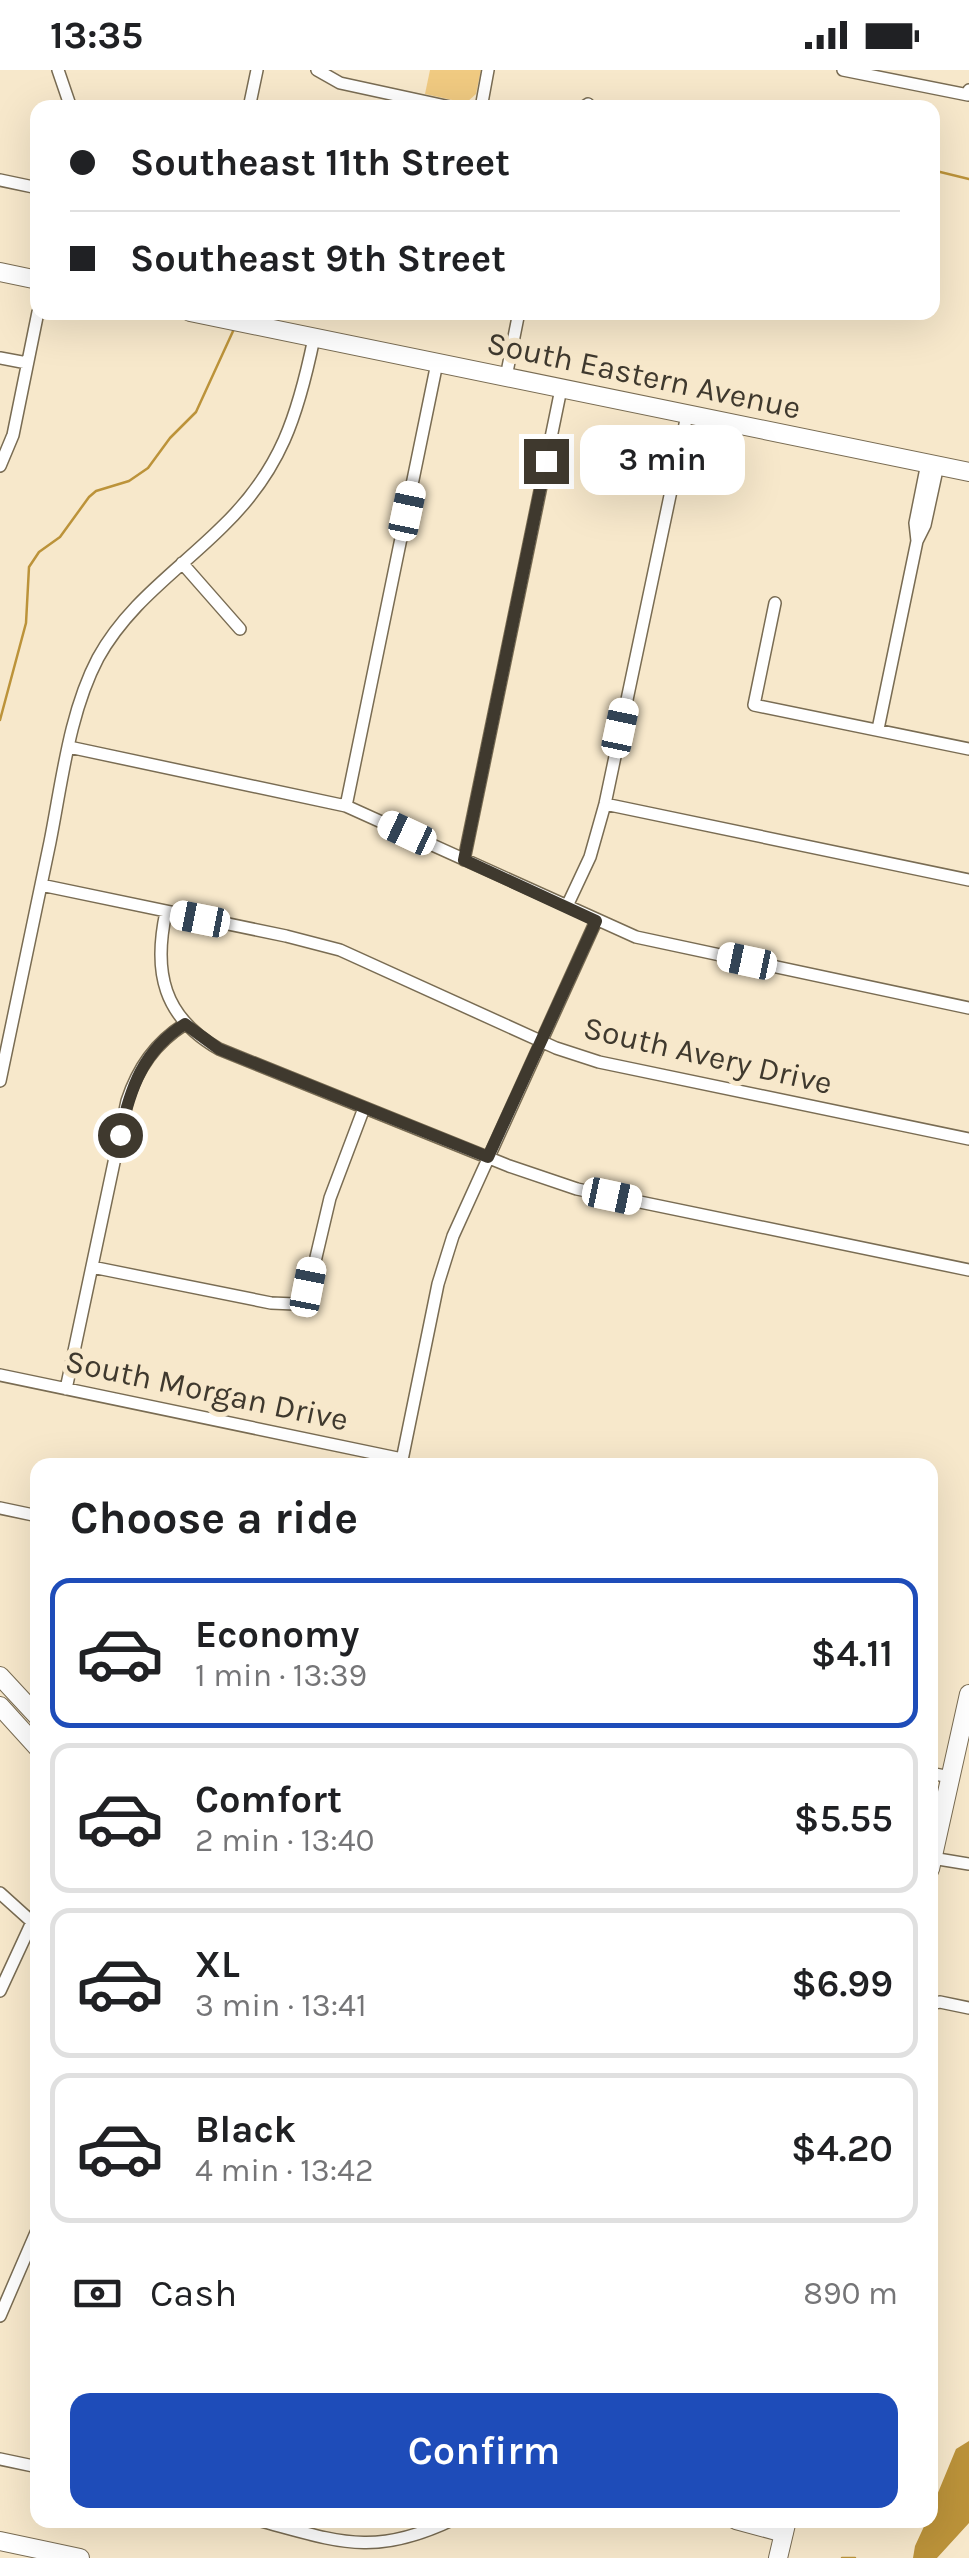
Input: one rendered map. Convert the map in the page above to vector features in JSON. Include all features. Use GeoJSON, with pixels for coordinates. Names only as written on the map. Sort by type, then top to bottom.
{"type":"FeatureCollection","features":[{"type":"Feature","properties":{"kind":"main road"},"geometry":{"type":"LineString","coordinates":[[0,272],[30,278]]}},
{"type":"Feature","properties":{"kind":"main road","name":"South Eastern Avenue"},"geometry":{"type":"LineString","coordinates":[[228,320],[969,472]]}},
{"type":"Feature","properties":{"kind":"main road"},"geometry":{"type":"LineString","coordinates":[[0,1676],[30,1724]]}},
{"type":"Feature","properties":{"kind":"main road"},"geometry":{"type":"LineString","coordinates":[[938,1832],[969,1694]]}},
{"type":"Feature","properties":{"kind":"main road"},"geometry":{"type":"LineString","coordinates":[[0,1706],[30,1727]]}},
{"type":"Feature","properties":{"kind":"main road"},"geometry":{"type":"LineString","coordinates":[[778,2558],[785,2528]]}},
{"type":"Feature","properties":{"kind":"main road"},"geometry":{"type":"LineString","coordinates":[[0,2541],[80,2558]]}},
{"type":"Feature","properties":{"kind":"street"},"geometry":{"type":"LineString","coordinates":[[58,70],[68,100]]}},
{"type":"Feature","properties":{"kind":"street"},"geometry":{"type":"LineString","coordinates":[[250,100],[257,70]]}},
{"type":"Feature","properties":{"kind":"street"},"geometry":{"type":"LineString","coordinates":[[317,70],[340,83],[418,100]]}},
{"type":"Feature","properties":{"kind":"street"},"geometry":{"type":"LineString","coordinates":[[482,100],[488,70]]}},
{"type":"Feature","properties":{"kind":"street"},"geometry":{"type":"LineString","coordinates":[[851,71],[968,93]]}},
{"type":"Feature","properties":{"kind":"street"},"geometry":{"type":"LineString","coordinates":[[0,180],[30,186]]}},
{"type":"Feature","properties":{"kind":"street"},"geometry":{"type":"LineString","coordinates":[[0,466],[13,434],[36,320]]}},
{"type":"Feature","properties":{"kind":"street"},"geometry":{"type":"LineString","coordinates":[[506,377],[517,320]]}},
{"type":"Feature","properties":{"kind":"street"},"geometry":{"type":"LineString","coordinates":[[0,1081],[69,747],[90,675],[108,642],[141,600],[241,508],[270,470],[297,414],[314,338]]}},
{"type":"Feature","properties":{"kind":"street"},"geometry":{"type":"LineString","coordinates":[[0,358],[26,364]]}},
{"type":"Feature","properties":{"kind":"street"},"geometry":{"type":"LineString","coordinates":[[346,806],[438,363]]}},
{"type":"Feature","properties":{"kind":"street"},"geometry":{"type":"LineString","coordinates":[[464,860],[561,389]]}},
{"type":"Feature","properties":{"kind":"street"},"geometry":{"type":"LineString","coordinates":[[567,906],[590,857],[605,804],[687,415]]}},
{"type":"Feature","properties":{"kind":"street"},"geometry":{"type":"LineString","coordinates":[[878,729],[917,541],[925,525],[933,464]]}},
{"type":"Feature","properties":{"kind":"street"},"geometry":{"type":"LineString","coordinates":[[182,563],[240,628]]}},
{"type":"Feature","properties":{"kind":"street"},"geometry":{"type":"LineString","coordinates":[[775,603],[754,705],[969,750]]}},
{"type":"Feature","properties":{"kind":"street"},"geometry":{"type":"LineString","coordinates":[[69,747],[346,806],[636,937],[969,1008]]}},
{"type":"Feature","properties":{"kind":"street"},"geometry":{"type":"LineString","coordinates":[[605,804],[969,880]]}},
{"type":"Feature","properties":{"kind":"street","name":"South Avery Drive"},"geometry":{"type":"LineString","coordinates":[[42,885],[340,950],[541,1041],[599,1062],[969,1140]]}},
{"type":"Feature","properties":{"kind":"street"},"geometry":{"type":"LineString","coordinates":[[166,912],[161,934],[161,974],[170,999],[185,1024],[219,1049],[576,1189],[969,1270]]}},
{"type":"Feature","properties":{"kind":"street"},"geometry":{"type":"LineString","coordinates":[[403,1458],[438,1284],[454,1236],[596,921]]}},
{"type":"Feature","properties":{"kind":"street"},"geometry":{"type":"LineString","coordinates":[[0,1010],[14,1013]]}},
{"type":"Feature","properties":{"kind":"street"},"geometry":{"type":"LineString","coordinates":[[66,1389],[133,1083],[153,1051],[185,1024]]}},
{"type":"Feature","properties":{"kind":"street"},"geometry":{"type":"LineString","coordinates":[[92,1266],[272,1303],[289,1305],[299,1301],[308,1287],[330,1198],[364,1108]]}},
{"type":"Feature","properties":{"kind":"street","name":"South Morgan Drive"},"geometry":{"type":"LineString","coordinates":[[0,1375],[384,1458]]}},
{"type":"Feature","properties":{"kind":"street"},"geometry":{"type":"LineString","coordinates":[[0,1508],[30,1514]]}},
{"type":"Feature","properties":{"kind":"street"},"geometry":{"type":"LineString","coordinates":[[938,1774],[950,1777]]}},
{"type":"Feature","properties":{"kind":"street"},"geometry":{"type":"LineString","coordinates":[[938,1864],[969,1864]]}},
{"type":"Feature","properties":{"kind":"street"},"geometry":{"type":"LineString","coordinates":[[0,1892],[30,1912]]}},
{"type":"Feature","properties":{"kind":"street"},"geometry":{"type":"LineString","coordinates":[[0,1991],[30,1924]]}},
{"type":"Feature","properties":{"kind":"street"},"geometry":{"type":"LineString","coordinates":[[938,2003],[969,2008]]}},
{"type":"Feature","properties":{"kind":"street"},"geometry":{"type":"LineString","coordinates":[[0,2316],[30,2247]]}},
{"type":"Feature","properties":{"kind":"street"},"geometry":{"type":"LineString","coordinates":[[0,2459],[30,2465]]}},
{"type":"Feature","properties":{"kind":"street"},"geometry":{"type":"LineString","coordinates":[[295,2528],[336,2542],[364,2545],[398,2541],[431,2528]]}},
{"type":"Feature","properties":{"kind":"shaded area"},"geometry":{"type":"Polygon","coordinates":[[[430,70],[481,70],[476,94],[469,100],[425,94],[430,70]]]}},
{"type":"Feature","properties":{"kind":"shaded area"},"geometry":{"type":"Polygon","coordinates":[[[969,2441],[969,2523],[937,2558],[913,2558],[923,2528],[938,2528],[938,2493],[956,2449],[969,2441]]]}},
{"type":"Feature","properties":{"kind":"waterway"},"geometry":{"type":"LineString","coordinates":[[940,172],[969,179]]}},
{"type":"Feature","properties":{"kind":"waterway"},"geometry":{"type":"LineString","coordinates":[[0,720],[26,623],[29,567],[39,552],[60,537],[96,491],[129,481],[148,468],[196,412],[234,329]]}},
{"type":"Feature","properties":{"kind":"waterway"},"geometry":{"type":"LineString","coordinates":[[842,2558],[855,2558]]}},
{"type":"Feature","properties":{"kind":"route"},"geometry":{"type":"LineString","coordinates":[[120,1135],[133,1083],[146,1060],[185,1024],[219,1049],[488,1157],[596,921],[464,860],[546,461]]}}]}
